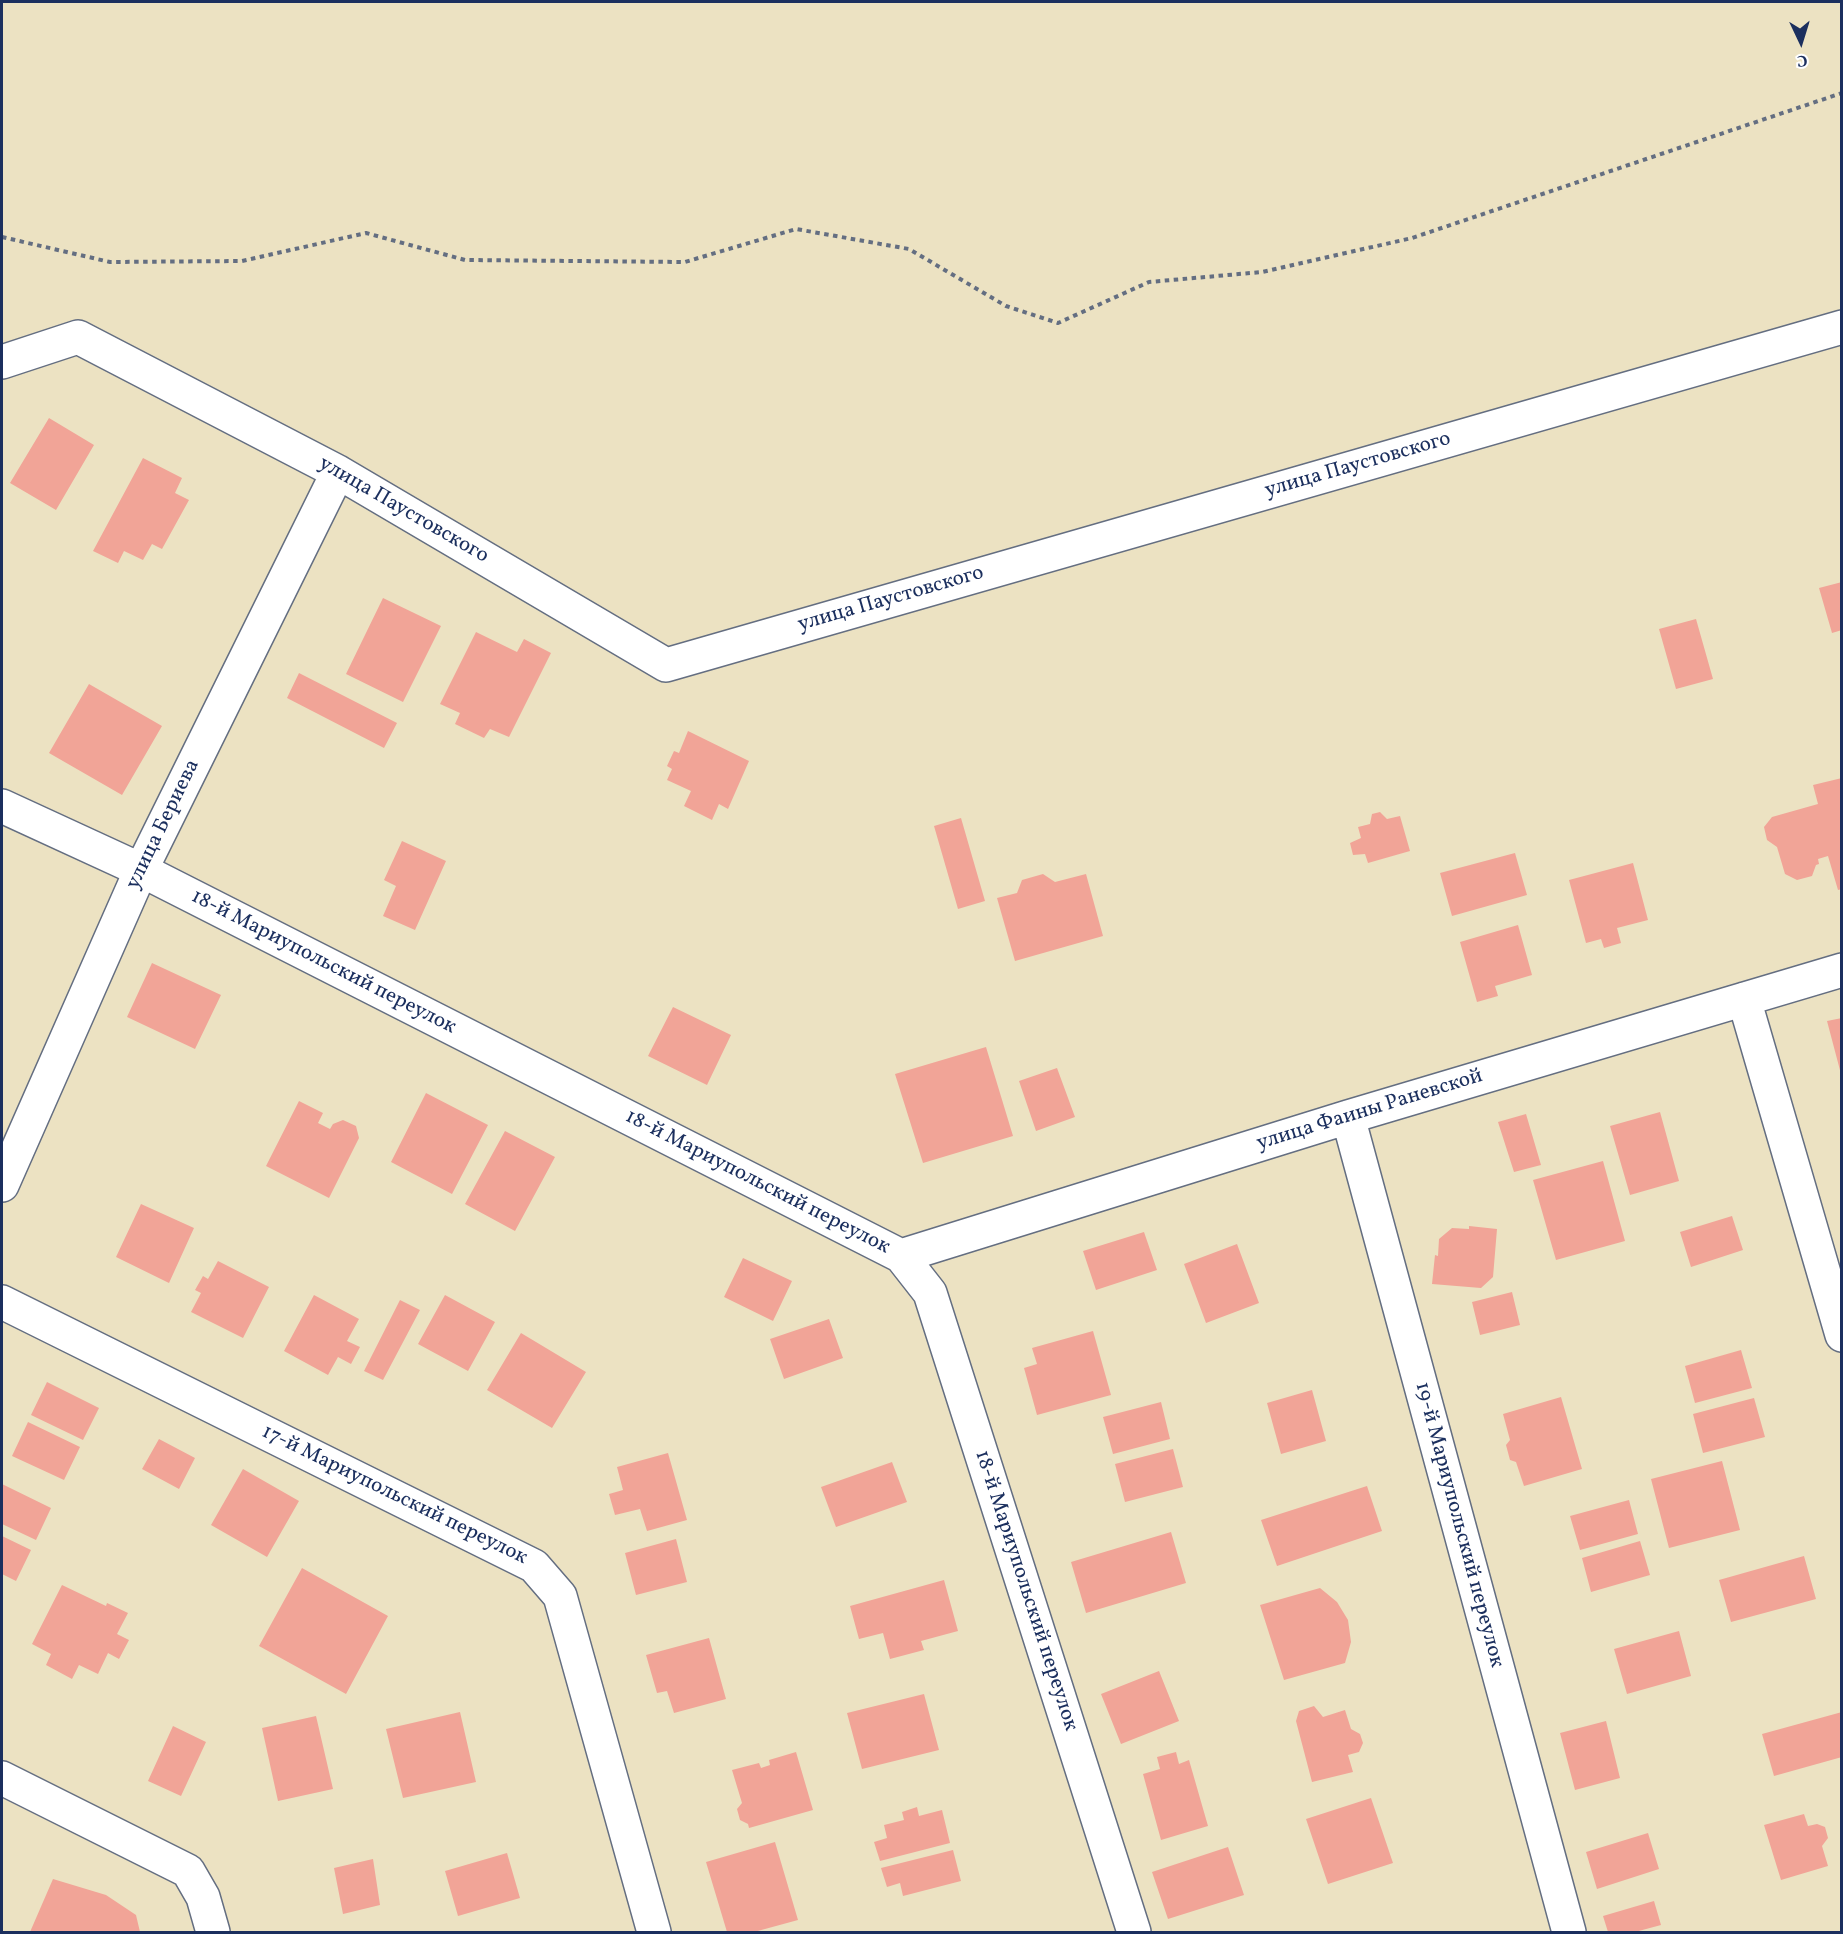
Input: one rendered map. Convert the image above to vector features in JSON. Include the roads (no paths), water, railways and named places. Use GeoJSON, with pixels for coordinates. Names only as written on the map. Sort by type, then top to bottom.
{"type":"FeatureCollection","features":[{"type":"Feature","properties":{"kind":"street","name":"улица Паустовского"},"geometry":{"type":"LineString","coordinates":[[2,362],[78,337],[338,471],[666,665],[1842,327]]}},
{"type":"Feature","properties":{"kind":"street","name":"улица Бериева"},"geometry":{"type":"LineString","coordinates":[[2,1185],[141,870],[338,471]]}},
{"type":"Feature","properties":{"kind":"street","name":"18-й Мариупольский переулок"},"geometry":{"type":"LineString","coordinates":[[2,806],[141,870],[901,1256],[930,1293],[1134,1932]]}},
{"type":"Feature","properties":{"kind":"street","name":"улица Фаины Раневской"},"geometry":{"type":"LineString","coordinates":[[901,1256],[1348,1117],[1842,970]]}},
{"type":"Feature","properties":{"kind":"street"},"geometry":{"type":"LineString","coordinates":[[1744,999],[1842,1335]]}},
{"type":"Feature","properties":{"kind":"street","name":"19-й Мариупольский переулок"},"geometry":{"type":"LineString","coordinates":[[1348,1117],[1569,1932]]}},
{"type":"Feature","properties":{"kind":"street","name":"17-й Мариупольский переулок"},"geometry":{"type":"LineString","coordinates":[[2,1302],[534,1566],[560,1596],[654,1932]]}},
{"type":"Feature","properties":{"kind":"street"},"geometry":{"type":"LineString","coordinates":[[2,1778],[188,1871],[203,1897],[213,1932]]}}]}
